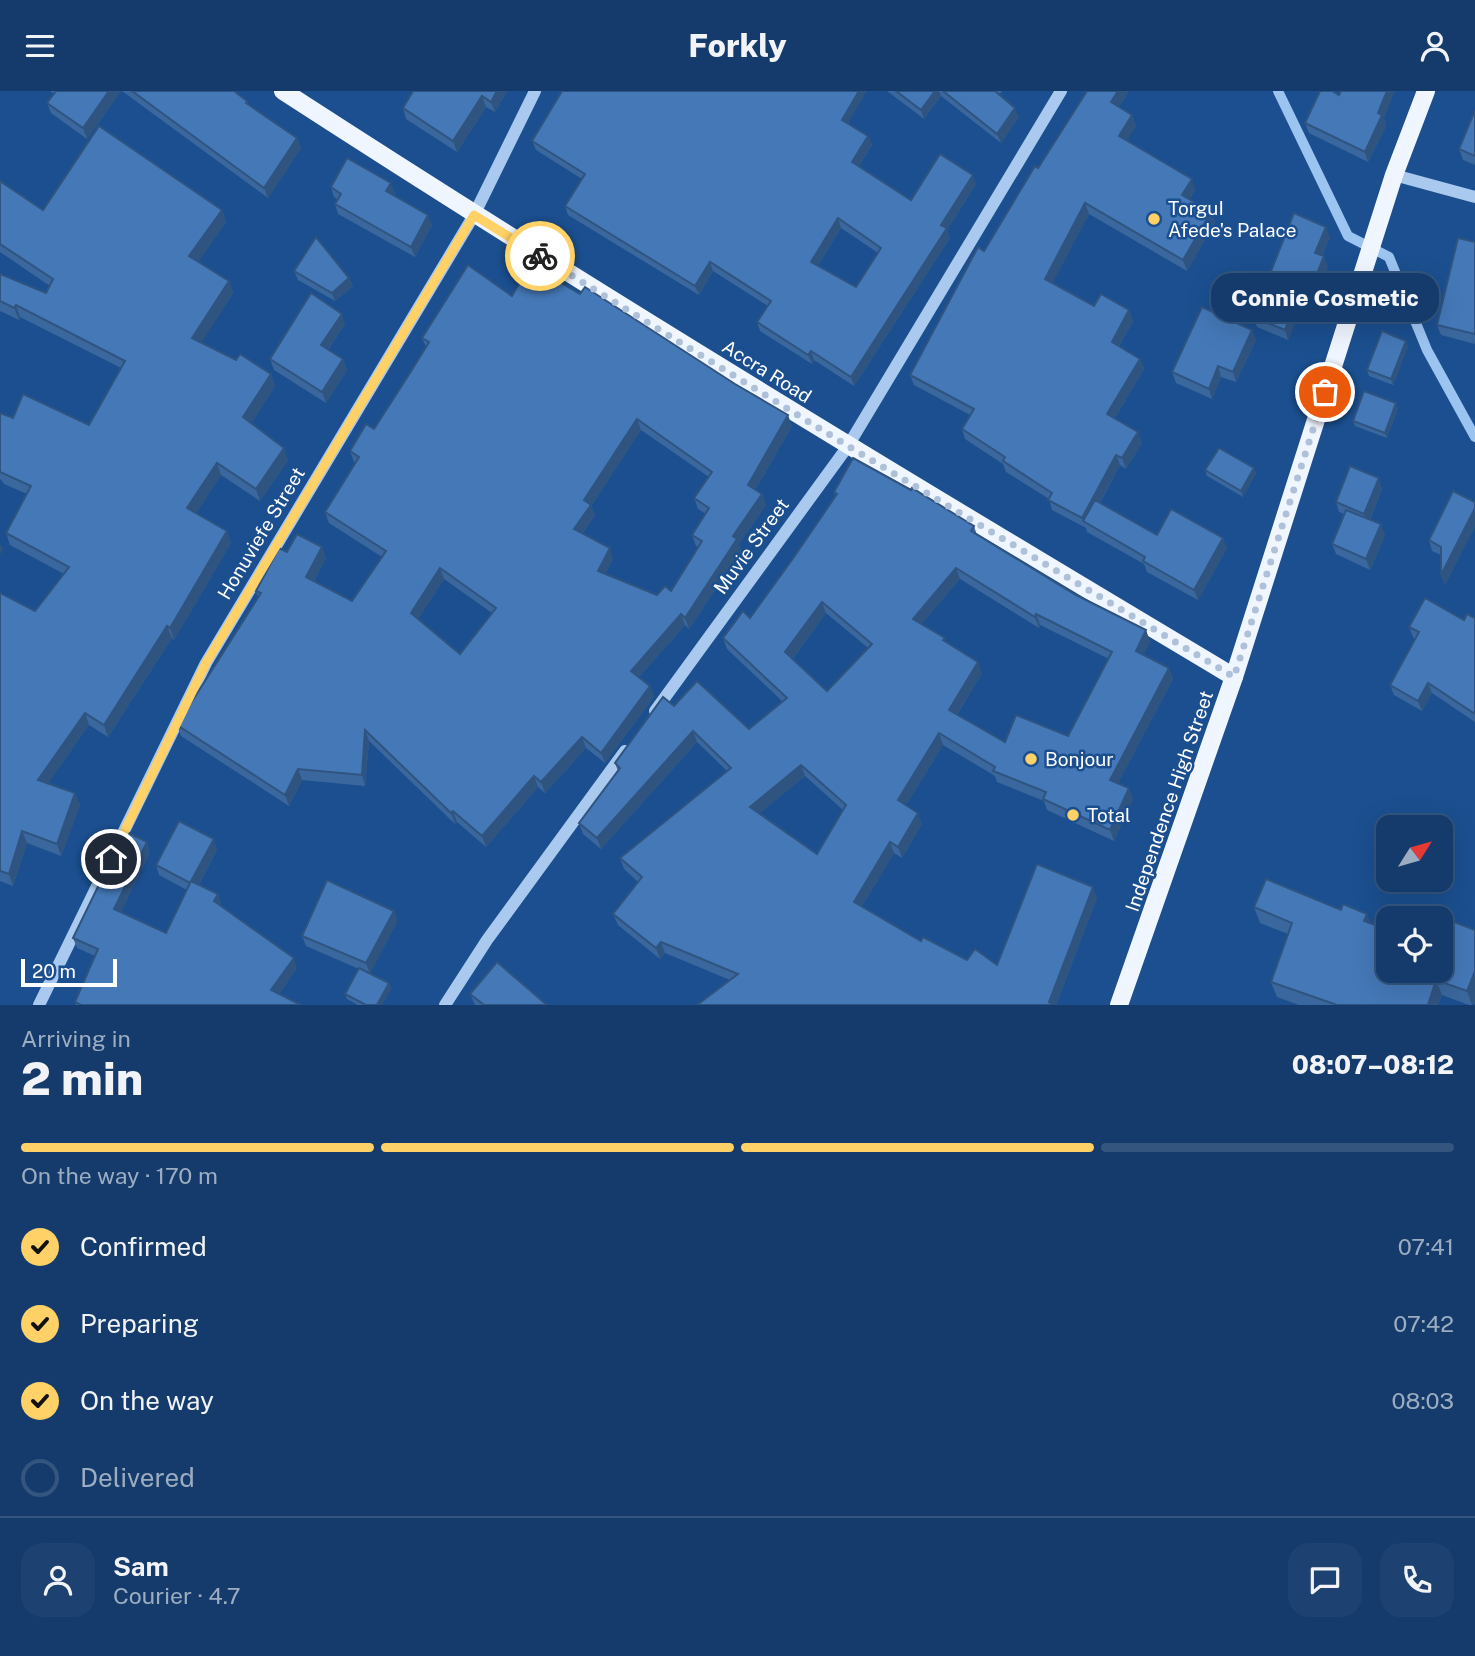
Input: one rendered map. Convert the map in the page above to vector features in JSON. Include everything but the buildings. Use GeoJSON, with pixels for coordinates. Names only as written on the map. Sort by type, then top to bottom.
{"type":"FeatureCollection","features":[{"type":"Feature","properties":{"kind":"main road","name":"Accra Road"},"geometry":{"type":"LineString","coordinates":[[283,91],[474,215],[848,446],[1234,677]]}},
{"type":"Feature","properties":{"kind":"main road","name":"Independence High Street"},"geometry":{"type":"LineString","coordinates":[[1119,1005],[1234,677],[1394,175],[1426,91]]}},
{"type":"Feature","properties":{"kind":"street","name":"Honuviefe Street"},"geometry":{"type":"LineString","coordinates":[[39,1005],[206,663],[474,215],[535,91]]}},
{"type":"Feature","properties":{"kind":"street","name":"Muvie Street"},"geometry":{"type":"LineString","coordinates":[[643,727],[848,446],[1061,91]]}},
{"type":"Feature","properties":{"kind":"street"},"geometry":{"type":"LineString","coordinates":[[1394,175],[1475,197]]}},
{"type":"Feature","properties":{"kind":"street"},"geometry":{"type":"LineString","coordinates":[[445,1005],[488,940],[635,738]]}},
{"type":"Feature","properties":{"kind":"waterway"},"geometry":{"type":"LineString","coordinates":[[1278,91],[1348,236],[1389,257],[1427,350],[1475,437]]}},
{"type":"Feature","properties":{"kind":"way so far"},"geometry":{"type":"LineString","coordinates":[[540,256],[848,446],[1234,677],[1325,392]]}},
{"type":"Feature","properties":{"kind":"place","name":"TorguI Afede's Palace"},"geometry":{"type":"Point","coordinates":[1154,219]}},
{"type":"Feature","properties":{"kind":"place","name":"Connie Cosmetic"},"geometry":{"type":"Point","coordinates":[1325,392]}},
{"type":"Feature","properties":{"kind":"place","name":"Bonjour"},"geometry":{"type":"Point","coordinates":[1031,759]}},
{"type":"Feature","properties":{"kind":"place","name":"Total"},"geometry":{"type":"Point","coordinates":[1073,815]}},
{"type":"Feature","properties":{"kind":"route"},"geometry":{"type":"LineString","coordinates":[[111,859],[206,663],[474,215],[540,256]]}}]}
